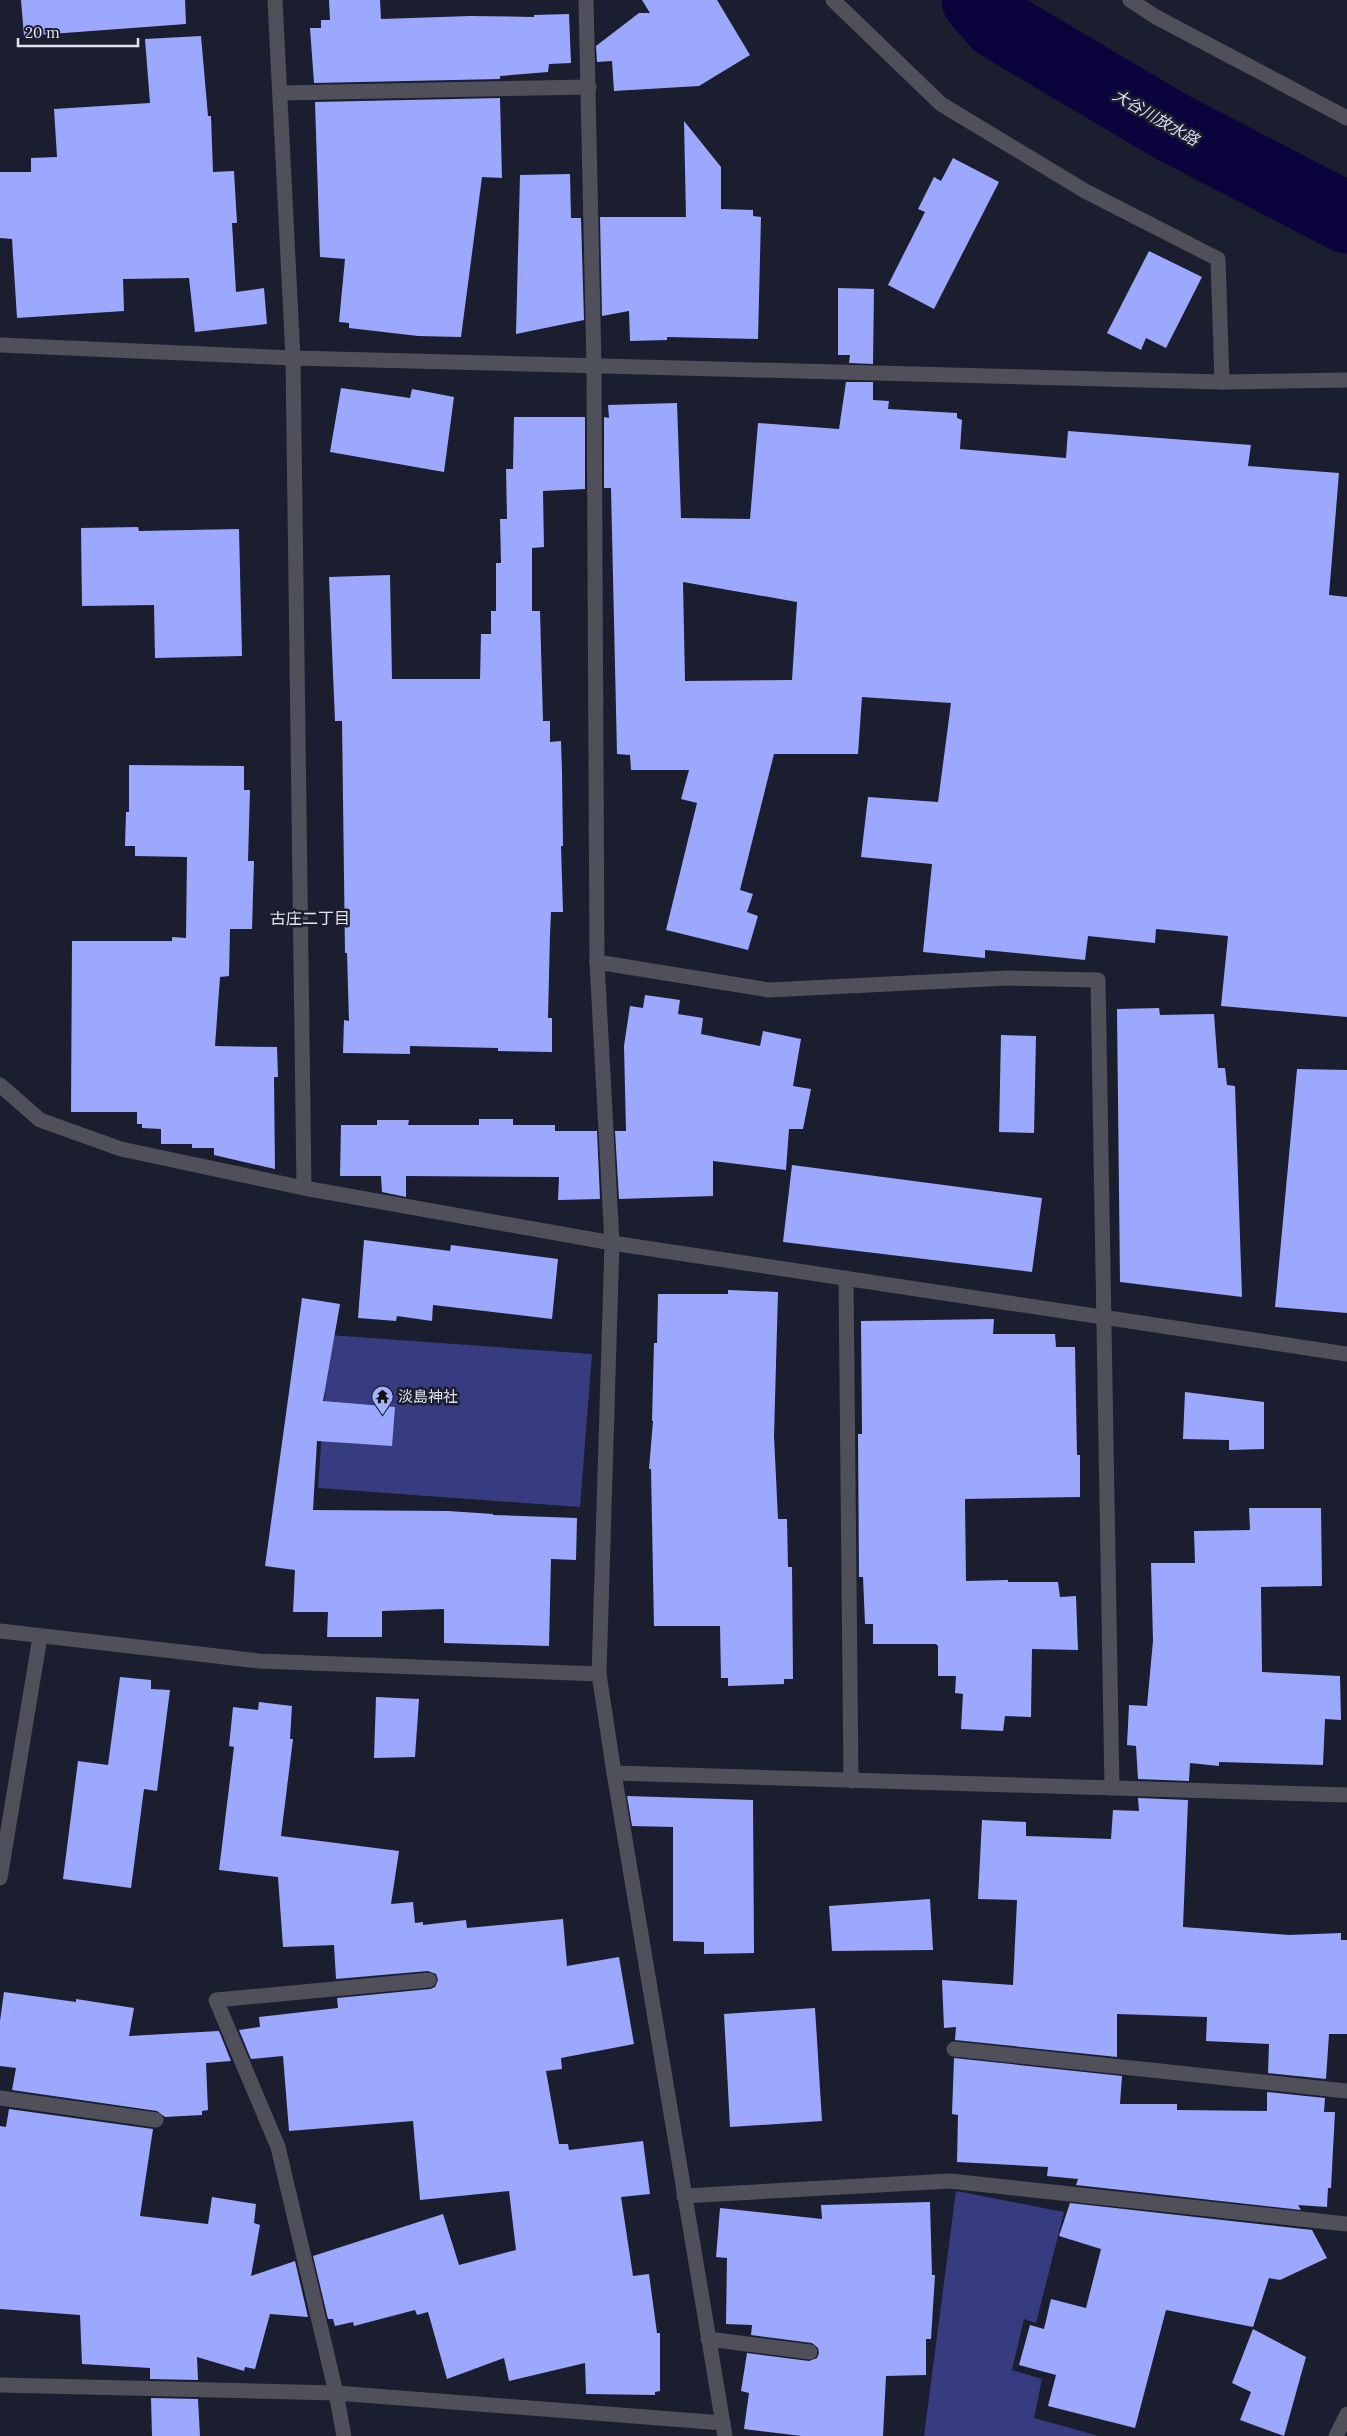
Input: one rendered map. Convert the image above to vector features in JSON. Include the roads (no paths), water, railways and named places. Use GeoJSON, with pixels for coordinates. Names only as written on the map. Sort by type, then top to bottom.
{"type":"FeatureCollection","features":[{"type":"Feature","properties":{"kind":"street"},"geometry":{"type":"LineString","coordinates":[[275,0],[293,358],[304,1188]]}},
{"type":"Feature","properties":{"kind":"street"},"geometry":{"type":"LineString","coordinates":[[0,2384],[336,2393],[724,2430],[614,1773],[600,1674],[612,1243],[598,962],[594,366],[586,0]]}},
{"type":"Feature","properties":{"kind":"street"},"geometry":{"type":"LineString","coordinates":[[833,0],[941,104],[1085,191],[1218,259],[1222,382]]}},
{"type":"Feature","properties":{"kind":"street"},"geometry":{"type":"LineString","coordinates":[[1130,0],[1156,17],[1347,118]]}},
{"type":"Feature","properties":{"kind":"street"},"geometry":{"type":"LineString","coordinates":[[281,94],[589,88]]}},
{"type":"Feature","properties":{"kind":"street"},"geometry":{"type":"LineString","coordinates":[[0,345],[293,358],[594,366],[1222,382],[1347,380]]}},
{"type":"Feature","properties":{"kind":"street"},"geometry":{"type":"LineString","coordinates":[[598,962],[769,990],[1008,978],[1098,980],[1102,1317],[1112,1788]]}},
{"type":"Feature","properties":{"kind":"street"},"geometry":{"type":"LineString","coordinates":[[0,1085],[40,1120],[121,1149],[304,1188],[612,1243],[1347,1354]]}},
{"type":"Feature","properties":{"kind":"street"},"geometry":{"type":"LineString","coordinates":[[846,1278],[851,1780]]}},
{"type":"Feature","properties":{"kind":"street"},"geometry":{"type":"LineString","coordinates":[[0,1631],[258,1661],[600,1674]]}},
{"type":"Feature","properties":{"kind":"street"},"geometry":{"type":"LineString","coordinates":[[0,1878],[40,1637]]}},
{"type":"Feature","properties":{"kind":"street"},"geometry":{"type":"LineString","coordinates":[[614,1773],[1347,1794]]}},
{"type":"Feature","properties":{"kind":"street"},"geometry":{"type":"LineString","coordinates":[[344,2436],[336,2393],[278,2147],[216,2000],[429,1980]]}},
{"type":"Feature","properties":{"kind":"street"},"geometry":{"type":"LineString","coordinates":[[954,2048],[1347,2092]]}},
{"type":"Feature","properties":{"kind":"street"},"geometry":{"type":"LineString","coordinates":[[0,2098],[156,2120]]}},
{"type":"Feature","properties":{"kind":"street"},"geometry":{"type":"LineString","coordinates":[[684,2196],[950,2181],[1347,2224]]}},
{"type":"Feature","properties":{"kind":"street"},"geometry":{"type":"LineString","coordinates":[[708,2339],[810,2352]]}},
{"type":"Feature","properties":{"kind":"street"},"geometry":{"type":"LineString","coordinates":[[1336,2436],[1347,2414]]}},
{"type":"Feature","properties":{"kind":"waterway","name":"大谷川放水路"},"geometry":{"type":"LineString","coordinates":[[977,0],[998,24],[1170,126],[1347,218]]}},
{"type":"Feature","properties":{"kind":"place","name":"淡島神社"},"geometry":{"type":"Point","coordinates":[382,1416]}},
{"type":"Feature","properties":{"kind":"district","name":"古庄二丁目"},"geometry":{"type":"Point","coordinates":[310,918]}}]}
